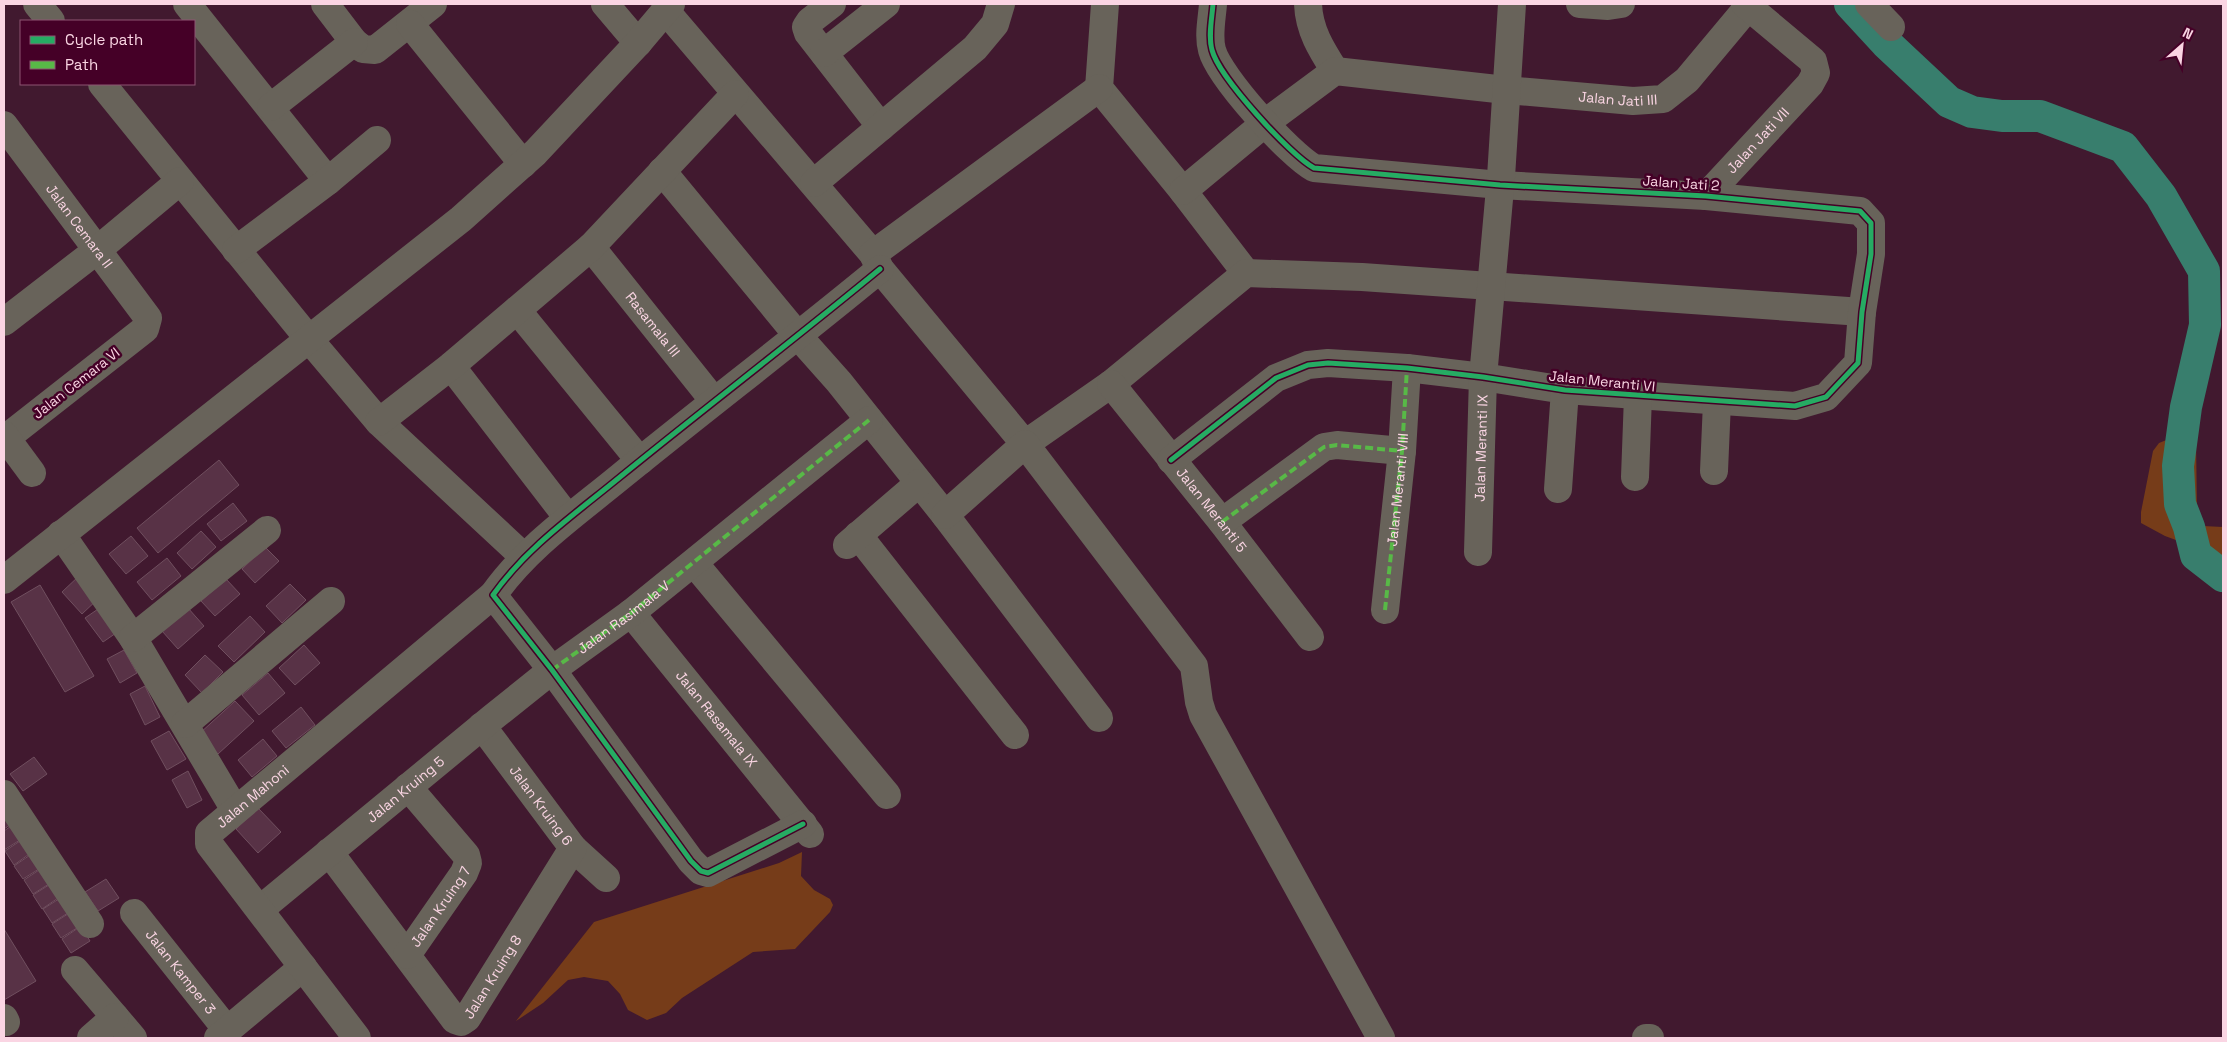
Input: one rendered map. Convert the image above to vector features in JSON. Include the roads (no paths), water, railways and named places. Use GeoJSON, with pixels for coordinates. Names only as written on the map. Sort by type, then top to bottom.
{"type":"FeatureCollection","features":[{"type":"Feature","properties":{"kind":"street"},"geometry":{"type":"LineString","coordinates":[[37,4],[50,20]]}},
{"type":"Feature","properties":{"kind":"street"},"geometry":{"type":"LineString","coordinates":[[187,4],[271,107],[328,181]]}},
{"type":"Feature","properties":{"kind":"street"},"geometry":{"type":"LineString","coordinates":[[325,4],[354,42],[363,49],[375,50],[433,4]]}},
{"type":"Feature","properties":{"kind":"street"},"geometry":{"type":"LineString","coordinates":[[605,4],[638,43]]}},
{"type":"Feature","properties":{"kind":"street"},"geometry":{"type":"LineString","coordinates":[[832,4],[810,21],[806,27],[808,33],[881,127]]}},
{"type":"Feature","properties":{"kind":"street"},"geometry":{"type":"LineString","coordinates":[[824,53],[886,4]]}},
{"type":"Feature","properties":{"kind":"street"},"geometry":{"type":"LineString","coordinates":[[814,183],[974,48],[995,24],[1001,4]]}},
{"type":"Feature","properties":{"kind":"street"},"geometry":{"type":"LineString","coordinates":[[1105,4],[1099,88],[1183,191],[1246,273]]}},
{"type":"Feature","properties":{"kind":"street","name":"Jalan Jati 2"},"geometry":{"type":"LineString","coordinates":[[1213,4],[1211,48],[1217,65],[1265,123],[1302,162],[1314,168],[1500,184],[1706,196],[1860,211]]}},
{"type":"Feature","properties":{"kind":"street"},"geometry":{"type":"LineString","coordinates":[[1183,191],[1265,123],[1334,71],[1318,45],[1309,17],[1308,4]]}},
{"type":"Feature","properties":{"kind":"street","name":"Jalan Meranti IX"},"geometry":{"type":"LineString","coordinates":[[1478,552],[1482,377],[1500,184],[1512,4]]}},
{"type":"Feature","properties":{"kind":"street"},"geometry":{"type":"LineString","coordinates":[[1580,4],[1608,6],[1621,4]]}},
{"type":"Feature","properties":{"kind":"street"},"geometry":{"type":"LineString","coordinates":[[1869,4],[1891,27]]}},
{"type":"Feature","properties":{"kind":"street","name":"Jalan Jati III"},"geometry":{"type":"LineString","coordinates":[[1334,71],[1506,90],[1633,101],[1663,99],[1687,80],[1747,5]]}},
{"type":"Feature","properties":{"kind":"street","name":"Jalan Jati VII"},"geometry":{"type":"LineString","coordinates":[[1706,196],[1810,84],[1816,73],[1813,61],[1747,5]]}},
{"type":"Feature","properties":{"kind":"street"},"geometry":{"type":"LineString","coordinates":[[4,580],[461,219],[523,164],[638,43],[668,7],[735,94],[814,183],[1025,444],[1194,666],[1199,702],[1203,714],[1381,1038]]}},
{"type":"Feature","properties":{"kind":"street"},"geometry":{"type":"LineString","coordinates":[[410,24],[523,164]]}},
{"type":"Feature","properties":{"kind":"street"},"geometry":{"type":"LineString","coordinates":[[271,107],[354,42]]}},
{"type":"Feature","properties":{"kind":"street"},"geometry":{"type":"LineString","coordinates":[[103,85],[308,338],[379,422],[524,558]]}},
{"type":"Feature","properties":{"kind":"street","name":"Jalan Mahoni"},"geometry":{"type":"LineString","coordinates":[[357,1038],[209,844],[209,832],[479,608],[493,595],[524,558],[568,518],[714,401],[799,336],[876,262],[1099,88]]}},
{"type":"Feature","properties":{"kind":"street"},"geometry":{"type":"LineString","coordinates":[[379,422],[450,366],[591,247],[735,94]]}},
{"type":"Feature","properties":{"kind":"street","name":"Jalan Cemara II"},"geometry":{"type":"LineString","coordinates":[[4,125],[12,152],[96,250],[148,318],[145,329]]}},
{"type":"Feature","properties":{"kind":"street"},"geometry":{"type":"LineString","coordinates":[[236,250],[328,181],[377,140]]}},
{"type":"Feature","properties":{"kind":"street"},"geometry":{"type":"LineString","coordinates":[[662,171],[839,382],[946,515],[1099,718]]}},
{"type":"Feature","properties":{"kind":"street"},"geometry":{"type":"LineString","coordinates":[[4,322],[180,181]]}},
{"type":"Feature","properties":{"kind":"street","name":"Jalan Meranti VI"},"geometry":{"type":"LineString","coordinates":[[1171,460],[1276,378],[1308,365],[1328,363],[1407,368],[1565,390],[1717,402],[1795,406],[1826,397],[1858,363],[1862,312],[1871,254],[1871,223],[1860,211]]}},
{"type":"Feature","properties":{"kind":"street","name":"Rasamala III"},"geometry":{"type":"LineString","coordinates":[[591,247],[714,401]]}},
{"type":"Feature","properties":{"kind":"street"},"geometry":{"type":"LineString","coordinates":[[946,515],[1025,444],[1111,384],[1246,273],[1362,277],[1491,285],[1862,312]]}},
{"type":"Feature","properties":{"kind":"street"},"geometry":{"type":"LineString","coordinates":[[516,310],[640,461]]}},
{"type":"Feature","properties":{"kind":"street","name":"Jalan Cemara VI"},"geometry":{"type":"LineString","coordinates":[[5,437],[145,329]]}},
{"type":"Feature","properties":{"kind":"street"},"geometry":{"type":"LineString","coordinates":[[450,366],[568,518]]}},
{"type":"Feature","properties":{"kind":"street","name":"Jalan Meranti VIII"},"geometry":{"type":"LineString","coordinates":[[1385,610],[1402,451],[1407,368]]}},
{"type":"Feature","properties":{"kind":"street","name":"Jalan Meranti 5"},"geometry":{"type":"LineString","coordinates":[[1111,384],[1222,522],[1310,637]]}},
{"type":"Feature","properties":{"kind":"street"},"geometry":{"type":"LineString","coordinates":[[1558,489],[1565,390]]}},
{"type":"Feature","properties":{"kind":"street"},"geometry":{"type":"LineString","coordinates":[[1635,476],[1638,396]]}},
{"type":"Feature","properties":{"kind":"street"},"geometry":{"type":"LineString","coordinates":[[1714,471],[1717,402]]}},
{"type":"Feature","properties":{"kind":"street","name":"Jalan Rasimala V"},"geometry":{"type":"LineString","coordinates":[[552,670],[631,613],[869,420]]}},
{"type":"Feature","properties":{"kind":"street"},"geometry":{"type":"LineString","coordinates":[[5,437],[32,473]]}},
{"type":"Feature","properties":{"kind":"street"},"geometry":{"type":"LineString","coordinates":[[1222,522],[1324,447],[1337,445],[1402,451]]}},
{"type":"Feature","properties":{"kind":"street"},"geometry":{"type":"LineString","coordinates":[[919,483],[853,540],[1015,735]]}},
{"type":"Feature","properties":{"kind":"street"},"geometry":{"type":"LineString","coordinates":[[133,638],[267,530]]}},
{"type":"Feature","properties":{"kind":"street"},"geometry":{"type":"LineString","coordinates":[[61,534],[133,638],[235,810]]}},
{"type":"Feature","properties":{"kind":"street"},"geometry":{"type":"LineString","coordinates":[[694,563],[887,795]]}},
{"type":"Feature","properties":{"kind":"street","name":"Jalan Rasamala IX"},"geometry":{"type":"LineString","coordinates":[[493,595],[552,670],[691,861],[701,871],[708,873],[756,849],[806,829],[631,613]]}},
{"type":"Feature","properties":{"kind":"street"},"geometry":{"type":"LineString","coordinates":[[185,724],[331,601]]}},
{"type":"Feature","properties":{"kind":"street","name":"Jalan Kruing 5"},"geometry":{"type":"LineString","coordinates":[[261,911],[329,852],[552,670]]}},
{"type":"Feature","properties":{"kind":"street","name":"Jalan Kruing 6"},"geometry":{"type":"LineString","coordinates":[[482,726],[573,848],[606,878]]}},
{"type":"Feature","properties":{"kind":"street","name":"Jalan Kruing 7"},"geometry":{"type":"LineString","coordinates":[[407,955],[464,873],[468,864],[466,855],[408,787]]}},
{"type":"Feature","properties":{"kind":"street"},"geometry":{"type":"LineString","coordinates":[[4,794],[90,924]]}},
{"type":"Feature","properties":{"kind":"street","name":"Jalan Kruing 8"},"geometry":{"type":"LineString","coordinates":[[329,852],[455,1020],[461,1022],[467,1018],[573,848]]}},
{"type":"Feature","properties":{"kind":"street","name":"Jalan Kamper 3"},"geometry":{"type":"LineString","coordinates":[[134,913],[223,1034]]}},
{"type":"Feature","properties":{"kind":"street"},"geometry":{"type":"LineString","coordinates":[[223,1034],[303,967]]}},
{"type":"Feature","properties":{"kind":"street"},"geometry":{"type":"LineString","coordinates":[[75,970],[133,1038]]}},
{"type":"Feature","properties":{"kind":"street"},"geometry":{"type":"LineString","coordinates":[[91,1038],[115,1018]]}},
{"type":"Feature","properties":{"kind":"waterway"},"geometry":{"type":"LineString","coordinates":[[1850,4],[1886,43],[1949,102],[1972,112],[2002,116],[2040,116],[2123,147],[2161,196],[2204,271],[2205,325],[2186,407],[2178,466],[2180,504],[2189,527],[2196,555],[2223,576]]}}]}
